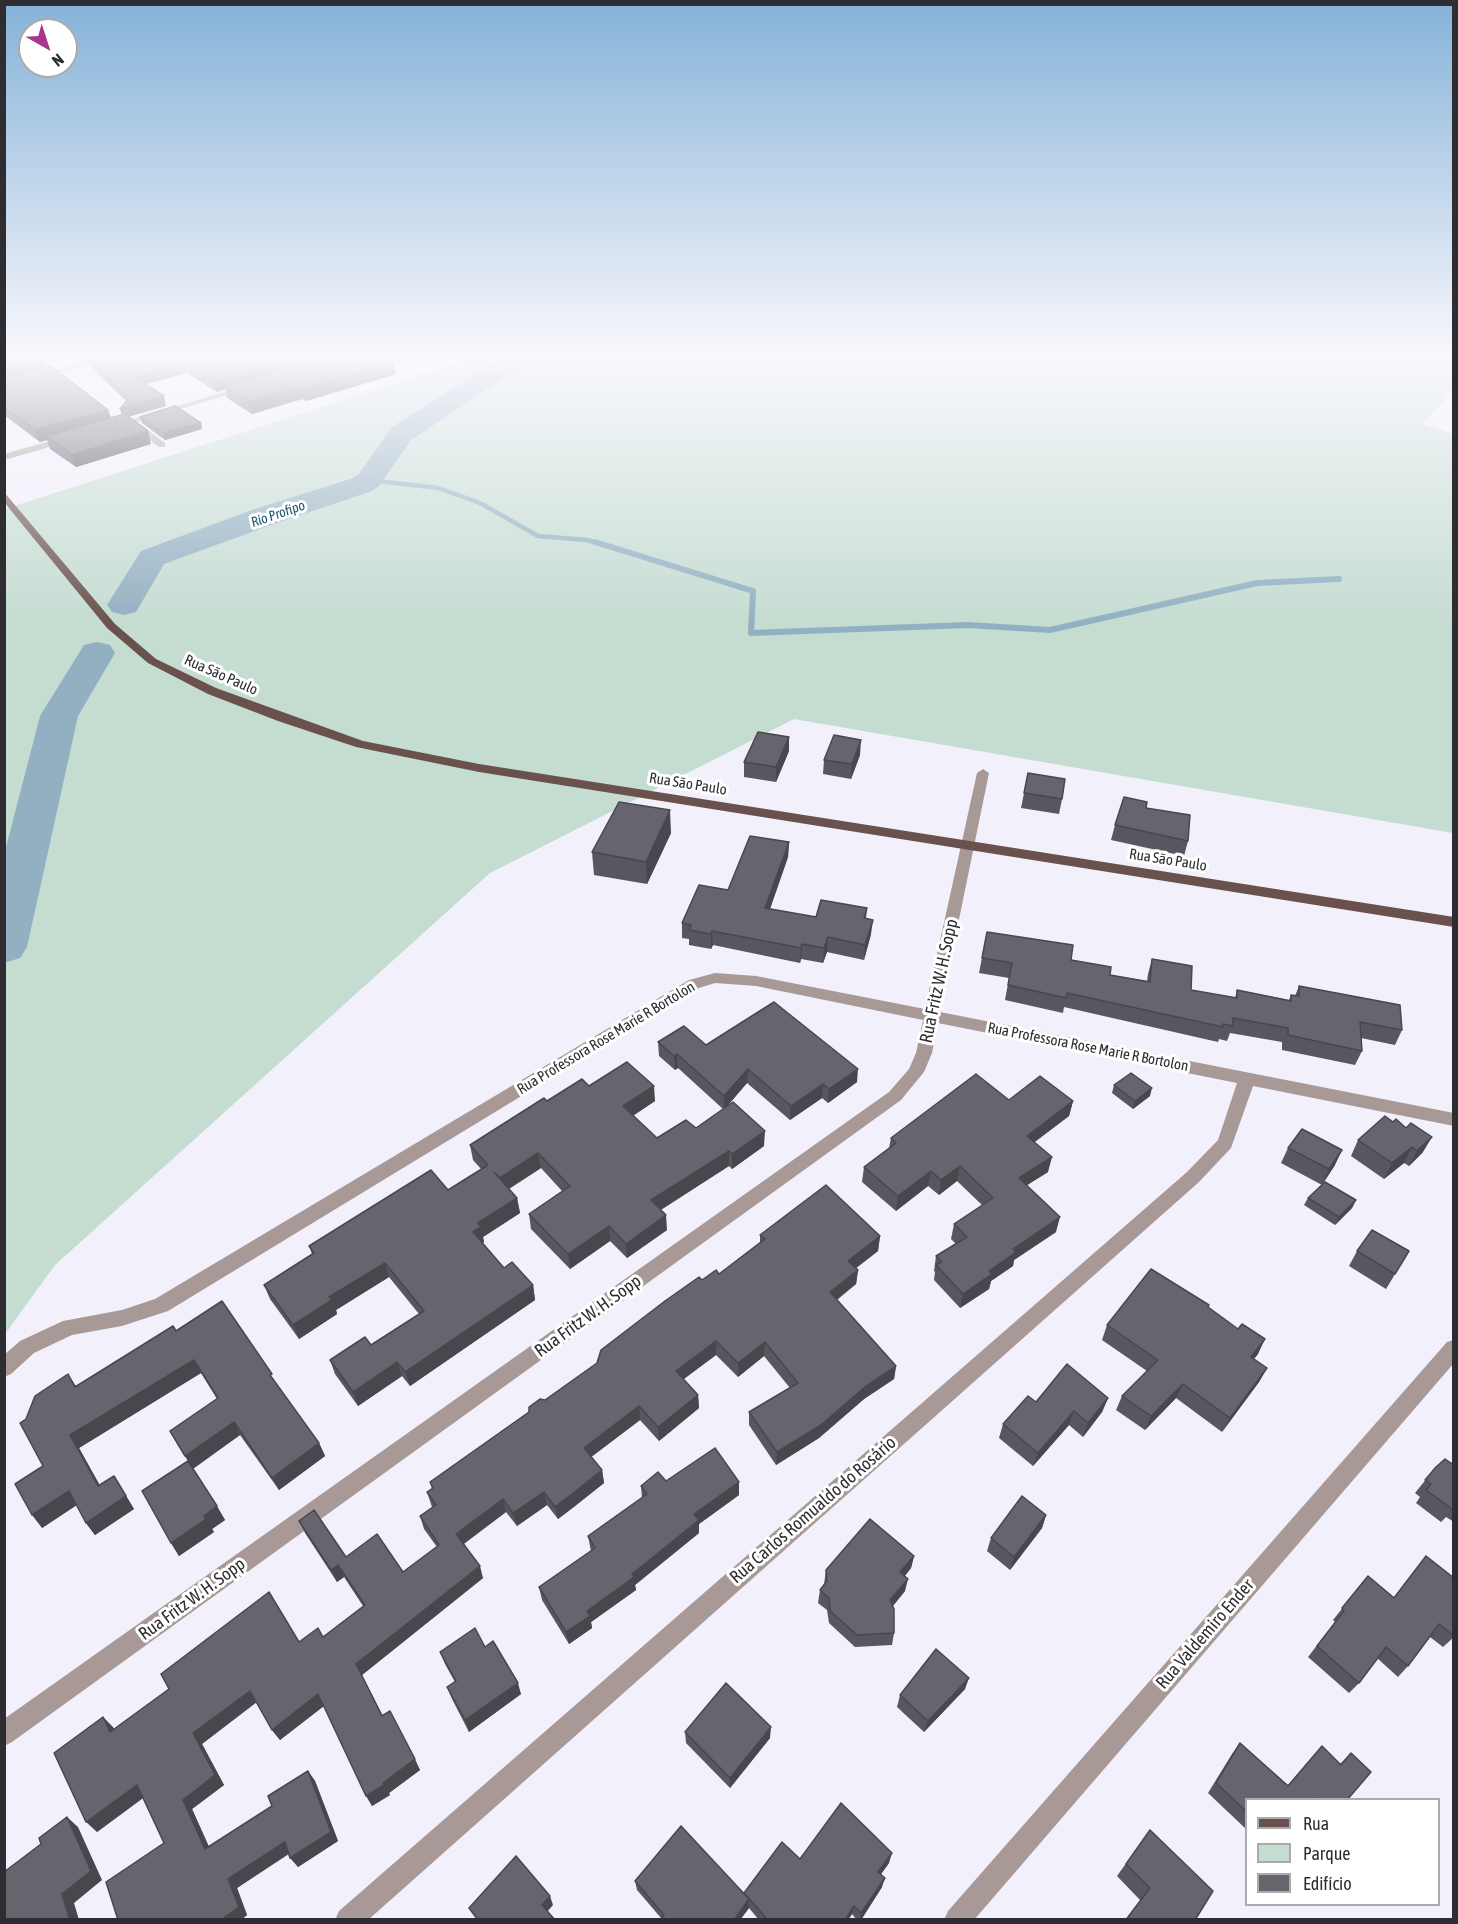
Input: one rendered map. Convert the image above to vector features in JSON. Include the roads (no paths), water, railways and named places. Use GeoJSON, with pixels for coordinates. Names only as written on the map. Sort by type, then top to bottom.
{"type":"FeatureCollection","features":[{"type":"Feature","properties":{"kind":"main road","name":"Rua São Paulo"},"geometry":{"type":"LineString","coordinates":[[4,495],[111,626],[152,661],[212,691],[282,718],[360,744],[479,768],[1454,922]]}},
{"type":"Feature","properties":{"kind":"street"},"geometry":{"type":"LineString","coordinates":[[4,457],[45,446]]}},
{"type":"Feature","properties":{"kind":"street","name":"Rua Fritz W. H. Sopp"},"geometry":{"type":"LineString","coordinates":[[4,1734],[895,1096],[916,1072],[924,1053],[984,773]]}},
{"type":"Feature","properties":{"kind":"street","name":"Rua Professora Rose Marie R Bortolon"},"geometry":{"type":"LineString","coordinates":[[4,1368],[27,1347],[70,1327],[122,1318],[160,1305],[693,984],[715,978],[735,978],[1454,1120]]}},
{"type":"Feature","properties":{"kind":"street","name":"Rua Carlos Romualdo do Rosário"},"geometry":{"type":"LineString","coordinates":[[348,1920],[1193,1177],[1225,1143],[1247,1079]]}},
{"type":"Feature","properties":{"kind":"street","name":"Rua Valdemiro Ender"},"geometry":{"type":"LineString","coordinates":[[957,1920],[1454,1348]]}},
{"type":"Feature","properties":{"kind":"waterway","name":"Rio Profipo"},"geometry":{"type":"LineString","coordinates":[[124,605],[152,558],[260,518],[361,485],[369,480],[393,446]]}},
{"type":"Feature","properties":{"kind":"waterway"},"geometry":{"type":"LineString","coordinates":[[369,480],[438,488],[480,503],[538,536],[587,540],[600,544]]}},
{"type":"Feature","properties":{"kind":"waterway"},"geometry":{"type":"LineString","coordinates":[[595,542],[753,591],[751,633],[968,625],[1050,630],[1257,583],[1339,579]]}},
{"type":"Feature","properties":{"kind":"waterway","name":"Rio Profipo"},"geometry":{"type":"LineString","coordinates":[[4,947],[59,716],[97,653]]}}]}
